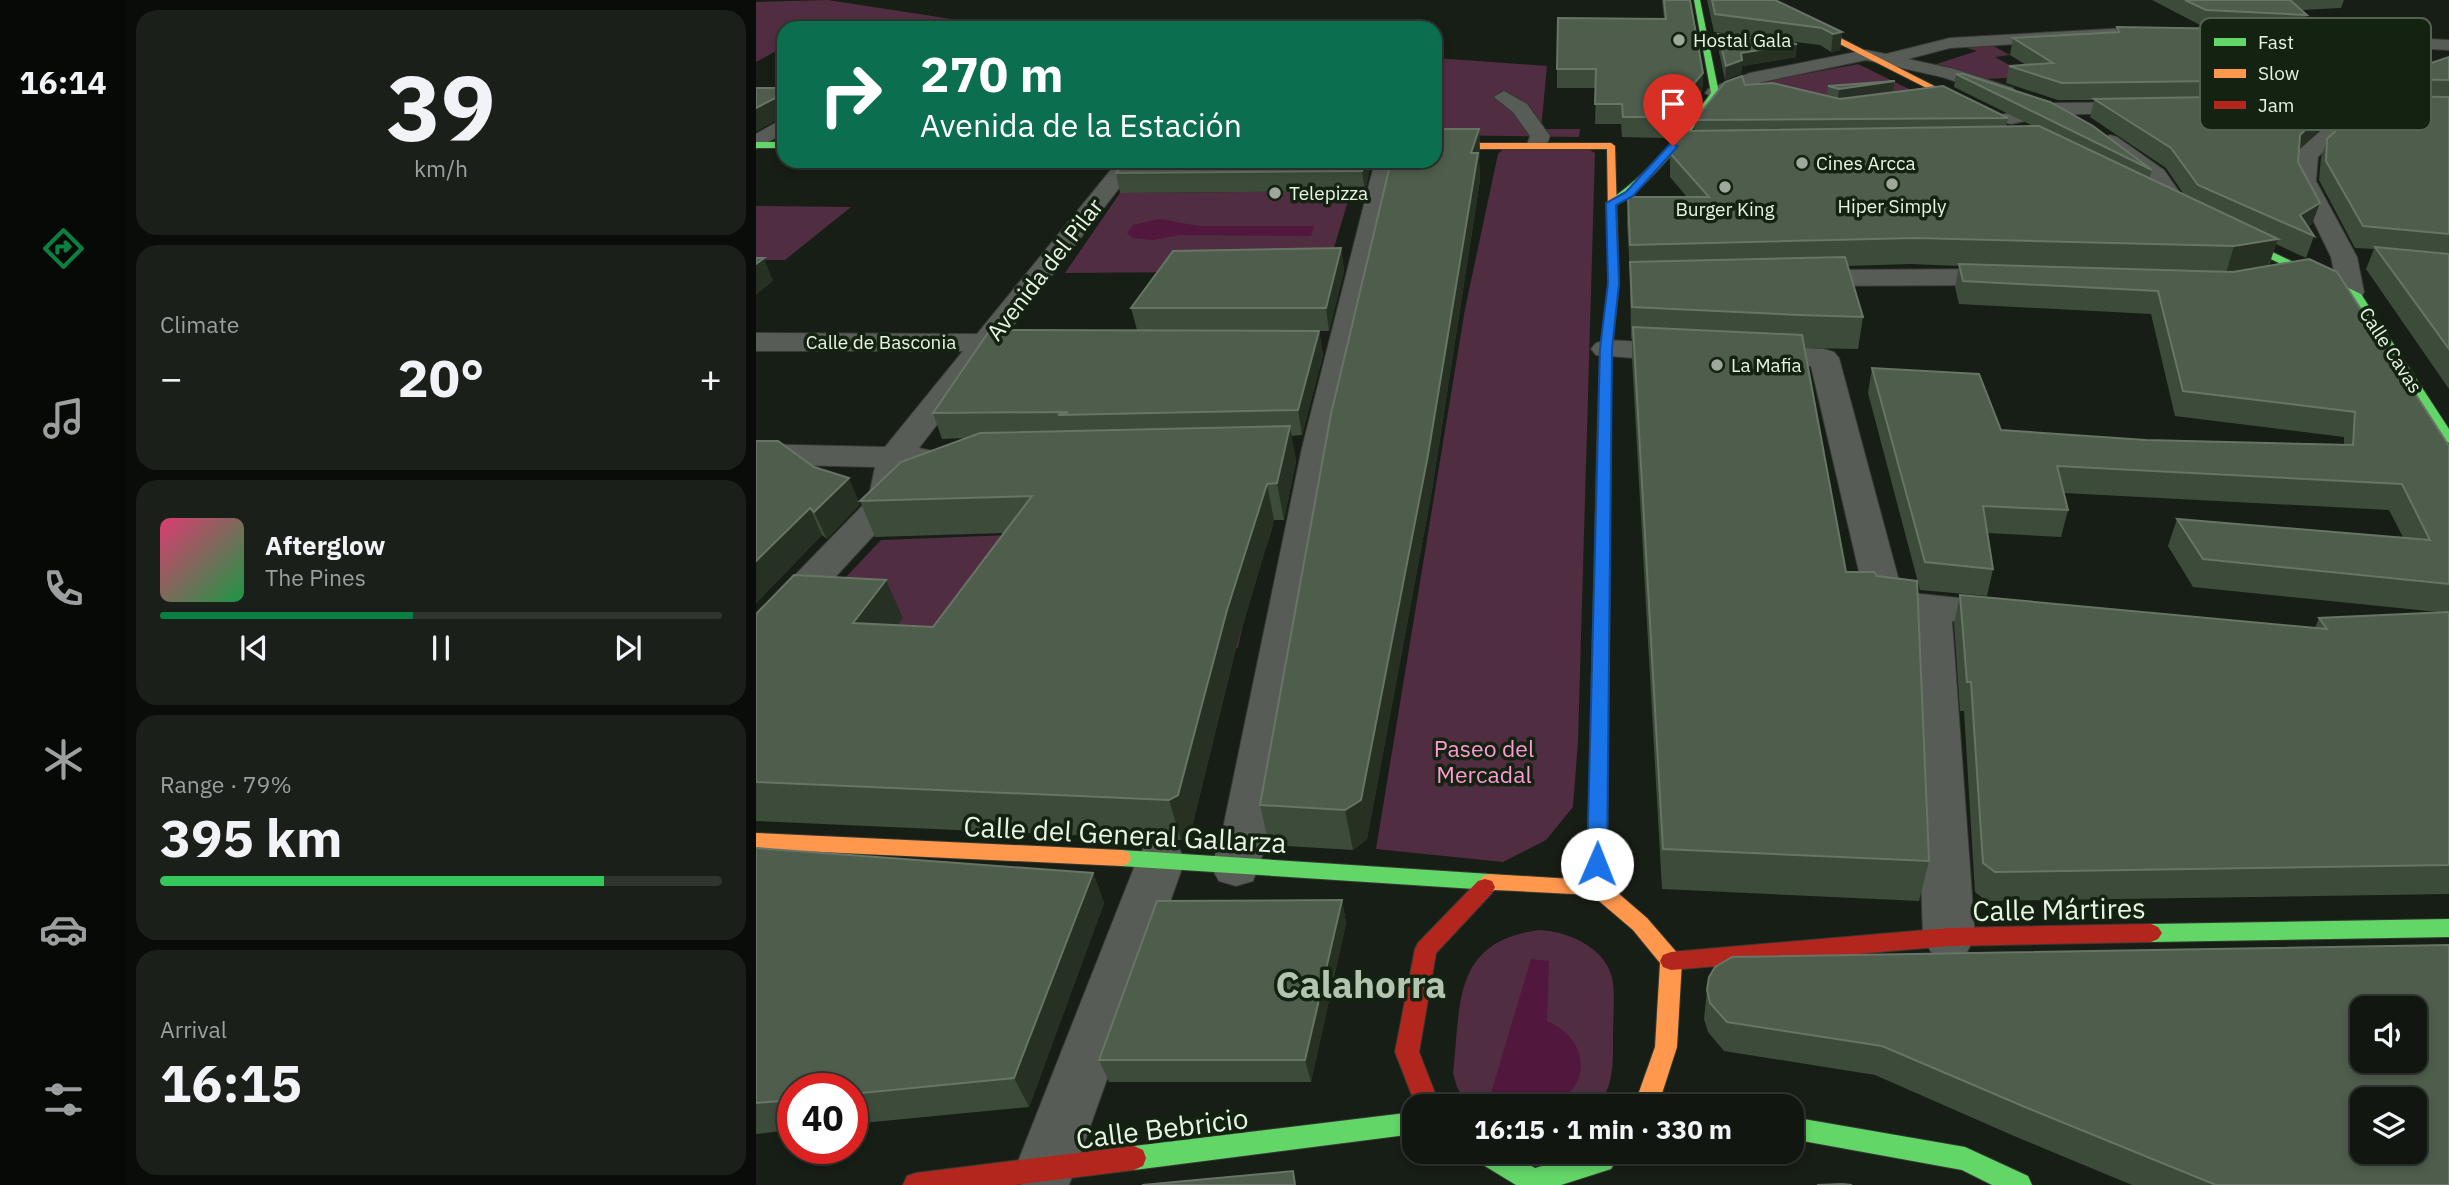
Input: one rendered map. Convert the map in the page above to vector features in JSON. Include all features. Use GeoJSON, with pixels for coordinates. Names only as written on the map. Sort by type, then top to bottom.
{"type":"FeatureCollection","features":[{"type":"Feature","properties":{"kind":"street"},"geometry":{"type":"LineString","coordinates":[[1697,0],[1715,93]]}},
{"type":"Feature","properties":{"kind":"street"},"geometry":{"type":"LineString","coordinates":[[1755,0],[1817,28],[1858,56],[1942,93],[2018,132]]}},
{"type":"Feature","properties":{"kind":"street"},"geometry":{"type":"LineString","coordinates":[[1887,59],[1950,43],[2144,32]]}},
{"type":"Feature","properties":{"kind":"street"},"geometry":{"type":"LineString","coordinates":[[1705,38],[1725,41]]}},
{"type":"Feature","properties":{"kind":"street"},"geometry":{"type":"LineString","coordinates":[[2431,44],[2449,45]]}},
{"type":"Feature","properties":{"kind":"street"},"geometry":{"type":"LineString","coordinates":[[1793,50],[1887,59],[1979,83],[2055,109],[2098,132],[2156,175],[2195,219]]}},
{"type":"Feature","properties":{"kind":"street"},"geometry":{"type":"LineString","coordinates":[[1611,203],[1629,194],[1673,146],[1715,93],[1757,76],[1858,56]]}},
{"type":"Feature","properties":{"kind":"street"},"geometry":{"type":"LineString","coordinates":[[1740,84],[1777,93]]}},
{"type":"Feature","properties":{"kind":"street"},"geometry":{"type":"LineString","coordinates":[[1903,98],[1942,93]]}},
{"type":"Feature","properties":{"kind":"street"},"geometry":{"type":"LineString","coordinates":[[1504,97],[1520,108],[1540,136],[1538,145]]}},
{"type":"Feature","properties":{"kind":"street"},"geometry":{"type":"LineString","coordinates":[[2431,107],[2449,107]]}},
{"type":"Feature","properties":{"kind":"street"},"geometry":{"type":"LineString","coordinates":[[1997,121],[2055,109],[2166,108]]}},
{"type":"Feature","properties":{"kind":"street"},"geometry":{"type":"LineString","coordinates":[[756,144],[777,129]]}},
{"type":"Feature","properties":{"kind":"street","name":"Calle Cavas"},"geometry":{"type":"LineString","coordinates":[[2335,130],[2307,155],[2305,181],[2344,257],[2351,292],[2357,296],[2449,439]]}},
{"type":"Feature","properties":{"kind":"street"},"geometry":{"type":"LineString","coordinates":[[756,144],[777,145]]}},
{"type":"Feature","properties":{"kind":"street"},"geometry":{"type":"LineString","coordinates":[[1442,146],[1611,146],[1614,283],[1606,349],[1597,887],[1640,924],[1671,961],[1666,1047],[1650,1094]]}},
{"type":"Feature","properties":{"kind":"street"},"geometry":{"type":"LineString","coordinates":[[1673,146],[1701,146]]}},
{"type":"Feature","properties":{"kind":"street","name":"Avenida del Pilar"},"geometry":{"type":"LineString","coordinates":[[756,639],[885,503],[894,458],[1124,168]]}},
{"type":"Feature","properties":{"kind":"street"},"geometry":{"type":"LineString","coordinates":[[1236,867],[1245,838],[1304,449],[1329,343],[1384,168]]}},
{"type":"Feature","properties":{"kind":"street"},"geometry":{"type":"LineString","coordinates":[[2157,201],[2351,292]]}},
{"type":"Feature","properties":{"kind":"street"},"geometry":{"type":"LineString","coordinates":[[2344,257],[2373,259]]}},
{"type":"Feature","properties":{"kind":"street"},"geometry":{"type":"LineString","coordinates":[[2261,280],[2303,271]]}},
{"type":"Feature","properties":{"kind":"street"},"geometry":{"type":"LineString","coordinates":[[1776,279],[2017,274]]}},
{"type":"Feature","properties":{"kind":"street"},"geometry":{"type":"LineString","coordinates":[[1614,283],[1641,282]]}},
{"type":"Feature","properties":{"kind":"street","name":"Calle de Basconia"},"geometry":{"type":"LineString","coordinates":[[756,342],[1027,343]]}},
{"type":"Feature","properties":{"kind":"street"},"geometry":{"type":"LineString","coordinates":[[1606,349],[1824,358],[1885,602],[2039,617]]}},
{"type":"Feature","properties":{"kind":"street"},"geometry":{"type":"LineString","coordinates":[[756,454],[949,457]]}},
{"type":"Feature","properties":{"kind":"street"},"geometry":{"type":"LineString","coordinates":[[1931,608],[1949,937]]}},
{"type":"Feature","properties":{"kind":"street","name":"Calle del General Gallarza"},"geometry":{"type":"LineString","coordinates":[[756,841],[1161,860],[1236,867],[1597,887]]}},
{"type":"Feature","properties":{"kind":"street"},"geometry":{"type":"LineString","coordinates":[[1045,1169],[1161,860]]}},
{"type":"Feature","properties":{"kind":"street"},"geometry":{"type":"LineString","coordinates":[[1423,1094],[1407,1052],[1426,949],[1490,882]]}},
{"type":"Feature","properties":{"kind":"street","name":"Calle Mártires"},"geometry":{"type":"LineString","coordinates":[[1671,961],[1949,937],[2449,928]]}},
{"type":"Feature","properties":{"kind":"street","name":"Calle Bebricio"},"geometry":{"type":"LineString","coordinates":[[916,1185],[1402,1124]]}},
{"type":"Feature","properties":{"kind":"street"},"geometry":{"type":"LineString","coordinates":[[1804,1130],[1965,1159],[2019,1185]]}},
{"type":"Feature","properties":{"kind":"street"},"geometry":{"type":"LineString","coordinates":[[1503,1164],[1532,1183],[1592,1164]]}},
{"type":"Feature","properties":{"kind":"green space"},"geometry":{"type":"Polygon","coordinates":[[[828,0],[964,21],[777,21],[777,51],[756,62],[756,2],[828,0]]]}},
{"type":"Feature","properties":{"kind":"green space"},"geometry":{"type":"Polygon","coordinates":[[[1950,43],[1988,43],[2010,55],[1995,57],[2031,77],[1984,79],[1930,66],[1977,51],[1950,43]]]}},
{"type":"Feature","properties":{"kind":"green space"},"geometry":{"type":"Polygon","coordinates":[[[1442,58],[1547,66],[1541,129],[1580,129],[1579,137],[1442,135],[1442,58]]]}},
{"type":"Feature","properties":{"kind":"green space"},"geometry":{"type":"Polygon","coordinates":[[[1858,64],[1915,92],[1842,104],[1756,83],[1858,64]]]}},
{"type":"Feature","properties":{"kind":"green space","name":"Paseo del Mercadal"},"geometry":{"type":"Polygon","coordinates":[[[1503,149],[1590,150],[1595,153],[1578,741],[1573,807],[1546,840],[1503,862],[1376,849],[1465,309],[1498,154],[1503,149]]]}},
{"type":"Feature","properties":{"kind":"green space"},"geometry":{"type":"Polygon","coordinates":[[[1351,191],[1327,271],[1065,273],[1120,193],[1351,191]]]}},
{"type":"Feature","properties":{"kind":"green space"},"geometry":{"type":"Polygon","coordinates":[[[756,206],[851,207],[785,260],[756,260],[756,206]]]}},
{"type":"Feature","properties":{"kind":"green space"},"geometry":{"type":"Polygon","coordinates":[[[1273,525],[1266,548],[1036,552],[1244,619],[1238,648],[1158,642],[871,661],[902,618],[812,613],[881,540],[1273,525]]]}},
{"type":"Feature","properties":{"kind":"green space"},"geometry":{"type":"Polygon","coordinates":[[[1539,930],[1563,934],[1586,944],[1604,961],[1610,971],[1614,995],[1612,1071],[1606,1094],[1461,1094],[1453,1073],[1461,1000],[1466,980],[1476,962],[1490,948],[1511,937],[1539,930]]]}},
{"type":"Feature","properties":{"kind":"shaded area"},"geometry":{"type":"Polygon","coordinates":[[[1159,219],[1199,226],[1314,226],[1311,236],[1180,235],[1153,240],[1133,238],[1127,233],[1133,225],[1159,219]]]}},
{"type":"Feature","properties":{"kind":"shaded area"},"geometry":{"type":"Polygon","coordinates":[[[1531,959],[1549,961],[1547,1021],[1564,1031],[1575,1044],[1580,1058],[1576,1085],[1568,1094],[1491,1093],[1531,959]]]}},
{"type":"Feature","properties":{"kind":"building"},"geometry":{"type":"Polygon","coordinates":[[[1664,0],[1690,0],[1703,73],[1666,117],[1623,117],[1622,104],[1595,104],[1596,69],[1557,69],[1558,18],[1666,19],[1664,0]]]}},
{"type":"Feature","properties":{"kind":"building"},"geometry":{"type":"Polygon","coordinates":[[[1712,0],[1775,0],[1842,32],[1833,34],[1822,28],[1715,14],[1712,0]]]}},
{"type":"Feature","properties":{"kind":"building"},"geometry":{"type":"Polygon","coordinates":[[[2185,0],[2290,0],[2307,15],[2206,10],[2185,0]]]}},
{"type":"Feature","properties":{"kind":"building"},"geometry":{"type":"Polygon","coordinates":[[[2117,27],[2200,28],[2200,81],[2062,83],[2009,66],[2053,63],[2013,38],[2119,32],[2117,27]]]}},
{"type":"Feature","properties":{"kind":"building"},"geometry":{"type":"Polygon","coordinates":[[[1718,34],[1797,44],[1741,53],[1742,60],[1726,66],[1718,34]]]}},
{"type":"Feature","properties":{"kind":"building"},"geometry":{"type":"Polygon","coordinates":[[[2449,57],[2449,80],[2431,80],[2431,63],[2449,57]]]}},
{"type":"Feature","properties":{"kind":"building"},"geometry":{"type":"Polygon","coordinates":[[[1956,74],[2050,102],[2093,126],[2152,170],[1956,74]]]}},
{"type":"Feature","properties":{"kind":"building"},"geometry":{"type":"Polygon","coordinates":[[[1742,76],[1745,85],[1773,83],[1840,99],[1943,86],[2008,118],[1695,120],[1725,82],[1742,76]]]}},
{"type":"Feature","properties":{"kind":"building"},"geometry":{"type":"Polygon","coordinates":[[[1895,81],[1839,89],[1828,86],[1895,81]]]}},
{"type":"Feature","properties":{"kind":"building"},"geometry":{"type":"Polygon","coordinates":[[[756,88],[777,88],[777,97],[756,108],[756,88]]]}},
{"type":"Feature","properties":{"kind":"building"},"geometry":{"type":"Polygon","coordinates":[[[2200,97],[2200,130],[2305,130],[2300,135],[2298,162],[2320,203],[2300,215],[2314,236],[2198,185],[2171,148],[2094,99],[2200,97]]]}},
{"type":"Feature","properties":{"kind":"building"},"geometry":{"type":"Polygon","coordinates":[[[2431,97],[2449,97],[2449,234],[2363,226],[2326,161],[2327,139],[2337,130],[2431,130],[2431,97]]]}},
{"type":"Feature","properties":{"kind":"building"},"geometry":{"type":"Polygon","coordinates":[[[2039,126],[2278,239],[2234,246],[1915,238],[1630,245],[1628,197],[1709,197],[1670,153],[1682,131],[2039,126]]]}},
{"type":"Feature","properties":{"kind":"building"},"geometry":{"type":"Polygon","coordinates":[[[1442,129],[1479,129],[1471,153],[1478,153],[1428,455],[1361,800],[1345,810],[1260,805],[1331,414],[1389,168],[1442,168],[1442,129]]]}},
{"type":"Feature","properties":{"kind":"building"},"geometry":{"type":"Polygon","coordinates":[[[1120,168],[1363,168],[1362,171],[1116,173],[1120,168]]]}},
{"type":"Feature","properties":{"kind":"building"},"geometry":{"type":"Polygon","coordinates":[[[2375,247],[2449,254],[2449,349],[2375,247]]]}},
{"type":"Feature","properties":{"kind":"building"},"geometry":{"type":"Polygon","coordinates":[[[1341,248],[1326,308],[1131,308],[1173,251],[1341,248]]]}},
{"type":"Feature","properties":{"kind":"building"},"geometry":{"type":"Polygon","coordinates":[[[1845,257],[1863,317],[1632,307],[1630,262],[1845,257]]]}},
{"type":"Feature","properties":{"kind":"building"},"geometry":{"type":"Polygon","coordinates":[[[2309,259],[2337,272],[2449,446],[2449,584],[2203,559],[2177,519],[2430,540],[2402,484],[2057,466],[2068,510],[1983,506],[1993,569],[1925,562],[1872,368],[1979,374],[2001,430],[2146,440],[2353,445],[2355,412],[2183,391],[2158,291],[1963,281],[1959,264],[2233,272],[2309,259]]]}},
{"type":"Feature","properties":{"kind":"building"},"geometry":{"type":"Polygon","coordinates":[[[1633,327],[1802,335],[1846,572],[1874,572],[1877,576],[1917,581],[1929,861],[1663,849],[1633,327]]]}},
{"type":"Feature","properties":{"kind":"building"},"geometry":{"type":"Polygon","coordinates":[[[990,330],[1319,331],[1298,410],[1058,415],[1068,412],[933,413],[990,330]]]}},
{"type":"Feature","properties":{"kind":"building"},"geometry":{"type":"Polygon","coordinates":[[[1290,426],[1277,483],[1267,484],[1227,610],[1178,795],[1169,800],[756,782],[756,614],[794,575],[886,580],[853,623],[933,627],[1032,496],[860,501],[901,462],[980,433],[1290,426]]]}},
{"type":"Feature","properties":{"kind":"building"},"geometry":{"type":"Polygon","coordinates":[[[756,441],[778,441],[814,467],[849,478],[814,512],[810,508],[756,561],[756,441]]]}},
{"type":"Feature","properties":{"kind":"building"},"geometry":{"type":"Polygon","coordinates":[[[1960,595],[2327,629],[2319,618],[2449,612],[2449,865],[1995,872],[1983,863],[1971,682],[1967,682],[1960,595]]]}},
{"type":"Feature","properties":{"kind":"building"},"geometry":{"type":"Polygon","coordinates":[[[756,848],[1093,873],[1014,1078],[868,1092],[868,1073],[777,1073],[777,1101],[756,1103],[756,848]]]}},
{"type":"Feature","properties":{"kind":"building"},"geometry":{"type":"Polygon","coordinates":[[[1342,900],[1305,1060],[1099,1060],[1157,901],[1342,900]]]}},
{"type":"Feature","properties":{"kind":"building"},"geometry":{"type":"Polygon","coordinates":[[[2449,945],[2449,1185],[2216,1185],[1882,1046],[1727,1022],[1710,1003],[1707,990],[1709,977],[1715,967],[1732,957],[2449,945]]]}},
{"type":"Feature","properties":{"kind":"building"},"geometry":{"type":"Polygon","coordinates":[[[1293,1171],[1295,1185],[1142,1185],[1293,1171]]]}},
{"type":"Feature","properties":{"kind":"traffic: fast"},"geometry":{"type":"LineString","coordinates":[[1611,203],[1656,167],[1715,93],[1697,0]]}},
{"type":"Feature","properties":{"kind":"traffic: fast"},"geometry":{"type":"LineString","coordinates":[[756,145],[777,145]]}},
{"type":"Feature","properties":{"kind":"traffic: fast"},"geometry":{"type":"LineString","coordinates":[[2224,233],[2357,296],[2449,439]]}},
{"type":"Feature","properties":{"kind":"traffic: fast"},"geometry":{"type":"LineString","coordinates":[[1121,858],[1490,882]]}},
{"type":"Feature","properties":{"kind":"traffic: fast"},"geometry":{"type":"LineString","coordinates":[[2151,933],[2449,928]]}},
{"type":"Feature","properties":{"kind":"traffic: fast"},"geometry":{"type":"LineString","coordinates":[[1134,1158],[1402,1124]]}},
{"type":"Feature","properties":{"kind":"traffic: fast"},"geometry":{"type":"LineString","coordinates":[[1804,1130],[1965,1159],[2019,1185]]}},
{"type":"Feature","properties":{"kind":"traffic: fast"},"geometry":{"type":"LineString","coordinates":[[1504,1164],[1533,1181],[1592,1164]]}},
{"type":"Feature","properties":{"kind":"traffic: slow"},"geometry":{"type":"LineString","coordinates":[[1756,0],[1817,28],[1979,111]]}},
{"type":"Feature","properties":{"kind":"traffic: slow"},"geometry":{"type":"LineString","coordinates":[[1442,146],[1611,146],[1614,283],[1606,349],[1604,447]]}},
{"type":"Feature","properties":{"kind":"traffic: slow"},"geometry":{"type":"LineString","coordinates":[[756,841],[1121,858]]}},
{"type":"Feature","properties":{"kind":"traffic: slow"},"geometry":{"type":"LineString","coordinates":[[1485,887],[1490,882],[1597,887],[1640,924],[1671,961],[1666,1047],[1650,1094]]}},
{"type":"Feature","properties":{"kind":"traffic: jam"},"geometry":{"type":"LineString","coordinates":[[1597,887],[1604,447]]}},
{"type":"Feature","properties":{"kind":"traffic: jam"},"geometry":{"type":"LineString","coordinates":[[1423,1094],[1407,1052],[1426,949],[1485,887]]}},
{"type":"Feature","properties":{"kind":"traffic: jam"},"geometry":{"type":"LineString","coordinates":[[1671,961],[1949,937],[2151,933]]}},
{"type":"Feature","properties":{"kind":"traffic: jam"},"geometry":{"type":"LineString","coordinates":[[916,1185],[1134,1158]]}},
{"type":"Feature","properties":{"kind":"place","name":"Hostal Gala"},"geometry":{"type":"Point","coordinates":[1679,40]}},
{"type":"Feature","properties":{"kind":"place","name":"Cines Arcca"},"geometry":{"type":"Point","coordinates":[1802,163]}},
{"type":"Feature","properties":{"kind":"place","name":"Hiper Simply"},"geometry":{"type":"Point","coordinates":[1892,184]}},
{"type":"Feature","properties":{"kind":"place","name":"Burger King"},"geometry":{"type":"Point","coordinates":[1725,187]}},
{"type":"Feature","properties":{"kind":"place","name":"Telepizza"},"geometry":{"type":"Point","coordinates":[1275,193]}},
{"type":"Feature","properties":{"kind":"place","name":"La Mafia"},"geometry":{"type":"Point","coordinates":[1717,365]}},
{"type":"Feature","properties":{"kind":"district","name":"Calahorra"},"geometry":{"type":"Point","coordinates":[1361,984]}},
{"type":"Feature","properties":{"kind":"route"},"geometry":{"type":"LineString","coordinates":[[1597,864],[1606,349],[1614,283],[1611,203],[1629,194],[1673,146]]}}]}
